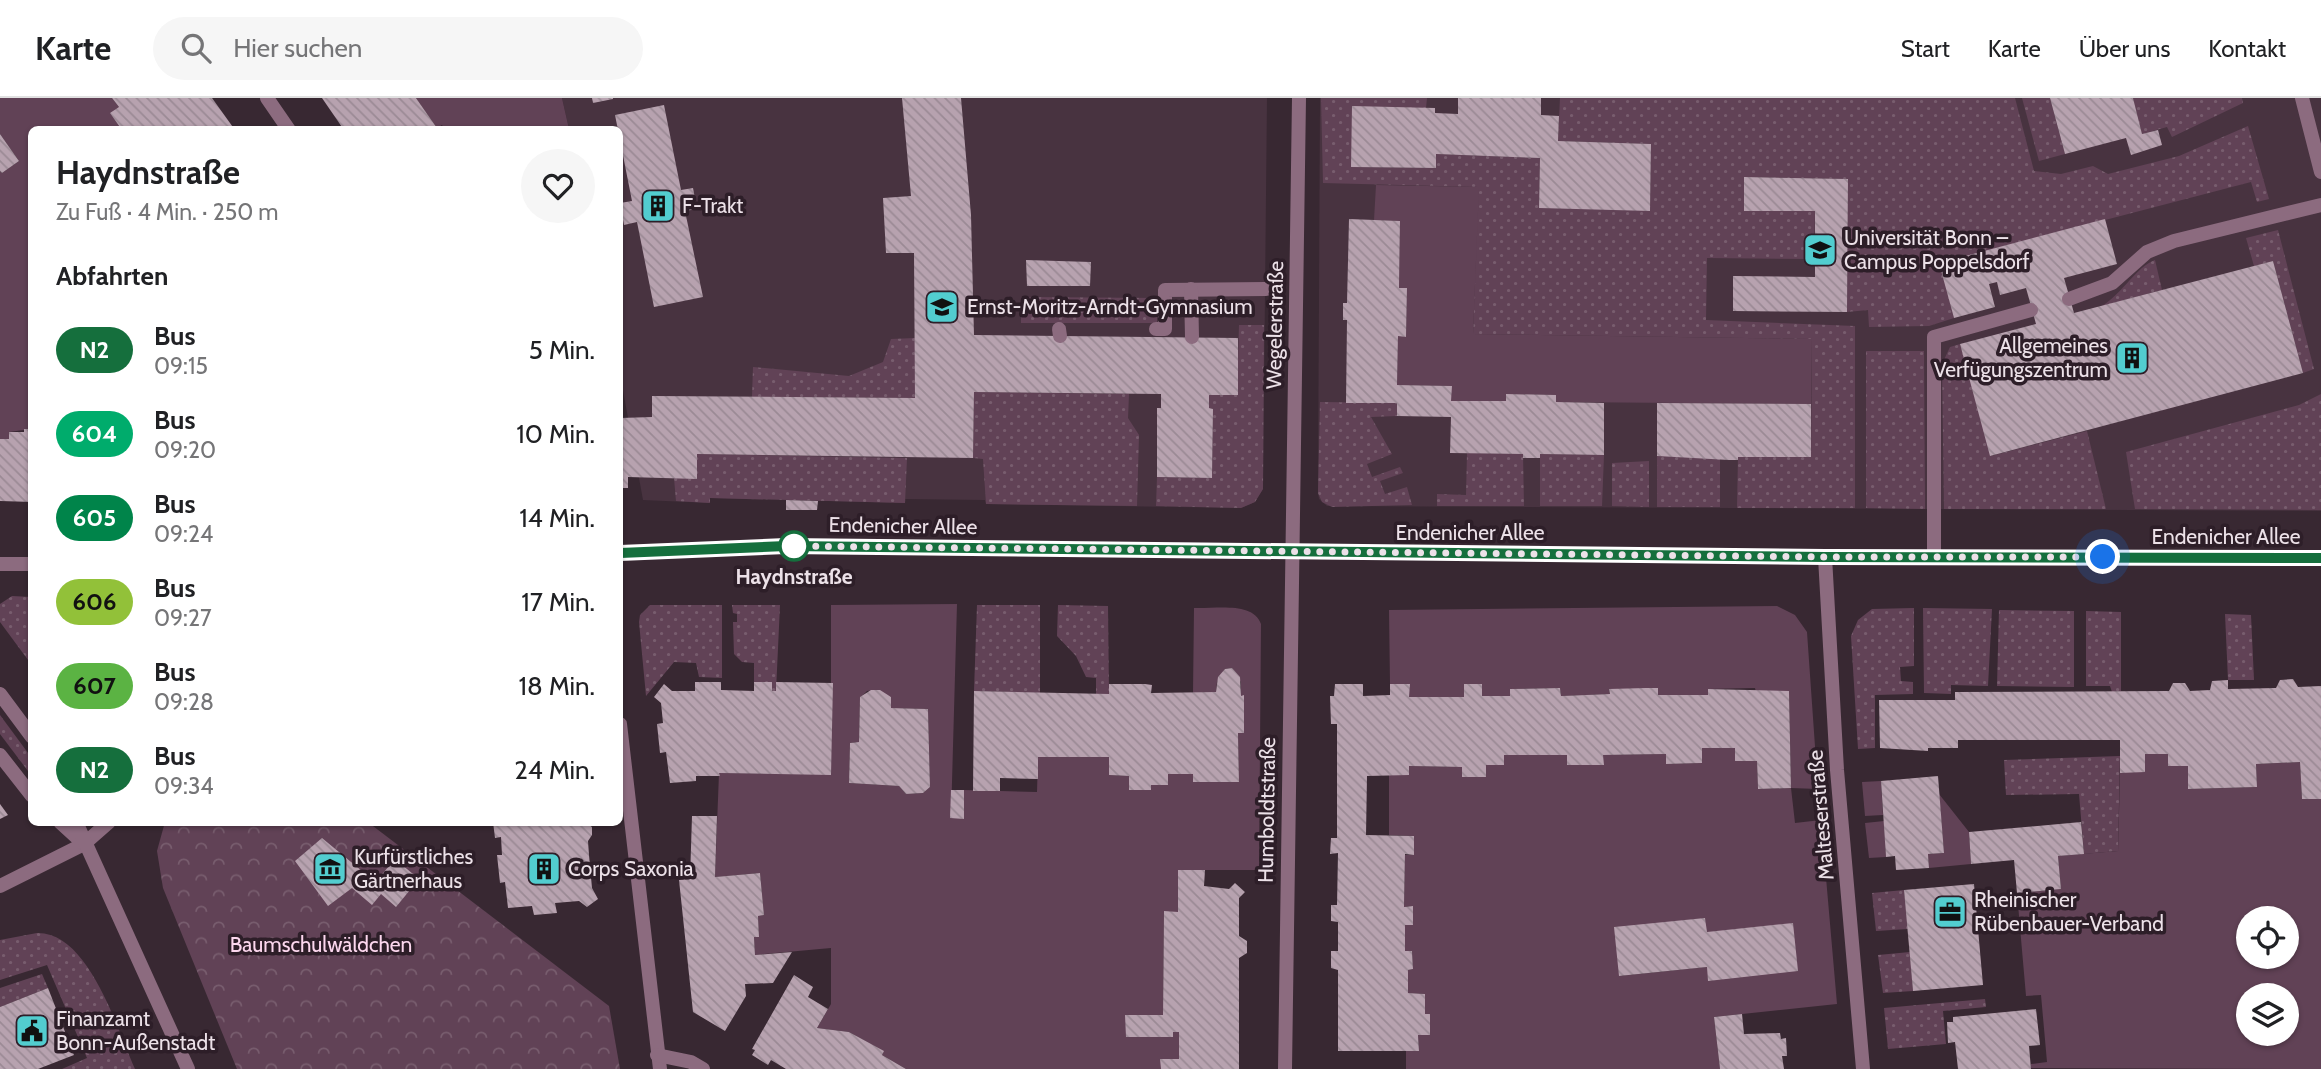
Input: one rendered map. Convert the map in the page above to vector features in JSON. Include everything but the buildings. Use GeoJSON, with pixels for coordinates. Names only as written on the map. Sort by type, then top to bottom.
{"type":"FeatureCollection","features":[{"type":"Feature","properties":{"kind":"street"},"geometry":{"type":"LineString","coordinates":[[267,98],[286,126]]}},
{"type":"Feature","properties":{"kind":"street","name":"Wegelerstraße"},"geometry":{"type":"LineString","coordinates":[[1292,552],[1299,98]]}},
{"type":"Feature","properties":{"kind":"street"},"geometry":{"type":"LineString","coordinates":[[2302,98],[2321,172]]}},
{"type":"Feature","properties":{"kind":"street"},"geometry":{"type":"LineString","coordinates":[[2069,299],[2112,283],[2147,253],[2174,241],[2321,205]]}},
{"type":"Feature","properties":{"kind":"street"},"geometry":{"type":"LineString","coordinates":[[1191,289],[1192,337]]}},
{"type":"Feature","properties":{"kind":"street"},"geometry":{"type":"LineString","coordinates":[[1156,329],[1166,329],[1164,290],[1266,289]]}},
{"type":"Feature","properties":{"kind":"street"},"geometry":{"type":"LineString","coordinates":[[1934,557],[1934,337],[2031,310]]}},
{"type":"Feature","properties":{"kind":"street","name":"Endenicher Allee"},"geometry":{"type":"LineString","coordinates":[[623,553],[786,546],[1825,557],[2321,558]]}},
{"type":"Feature","properties":{"kind":"street","name":"Humboldtstraße"},"geometry":{"type":"LineString","coordinates":[[1285,1069],[1292,552]]}},
{"type":"Feature","properties":{"kind":"street","name":"Malteserstraße"},"geometry":{"type":"LineString","coordinates":[[1825,557],[1840,808],[1863,1069]]}},
{"type":"Feature","properties":{"kind":"street"},"geometry":{"type":"LineString","coordinates":[[0,564],[28,564]]}},
{"type":"Feature","properties":{"kind":"street"},"geometry":{"type":"LineString","coordinates":[[0,694],[28,732]]}},
{"type":"Feature","properties":{"kind":"street"},"geometry":{"type":"LineString","coordinates":[[623,751],[658,1062],[691,1062],[703,1069]]}},
{"type":"Feature","properties":{"kind":"street"},"geometry":{"type":"LineString","coordinates":[[0,755],[28,791]]}},
{"type":"Feature","properties":{"kind":"street"},"geometry":{"type":"LineString","coordinates":[[64,826],[84,844]]}},
{"type":"Feature","properties":{"kind":"street"},"geometry":{"type":"LineString","coordinates":[[77,826],[188,1069]]}},
{"type":"Feature","properties":{"kind":"street"},"geometry":{"type":"LineString","coordinates":[[0,886],[84,844],[104,826]]}},
{"type":"Feature","properties":{"kind":"shaded area","name":"Ernst-Moritz-Arndt-Gymnasium"},"geometry":{"type":"Polygon","coordinates":[[[562,98],[1267,98],[1263,489],[1255,502],[1241,508],[986,504],[985,500],[905,499],[905,503],[710,498],[710,503],[643,500],[623,390],[623,126],[568,126],[562,98]]]}},
{"type":"Feature","properties":{"kind":"shaded area","name":"Universität Bonn – Campus Poppelsdorf"},"geometry":{"type":"Polygon","coordinates":[[[1320,98],[2321,98],[2321,511],[1327,506],[1319,499],[1318,493],[1320,98]]]}},
{"type":"Feature","properties":{"kind":"green space"},"geometry":{"type":"Polygon","coordinates":[[[0,98],[112,98],[119,107],[122,126],[28,126],[28,429],[9,432],[9,439],[0,439],[0,171],[2,173],[19,161],[0,134],[0,98]]]}},
{"type":"Feature","properties":{"kind":"green space"},"geometry":{"type":"Polygon","coordinates":[[[416,98],[562,98],[568,126],[442,125],[436,126],[416,98]]]}},
{"type":"Feature","properties":{"kind":"green space"},"geometry":{"type":"Polygon","coordinates":[[[1321,98],[1427,98],[1426,108],[1351,167],[1436,168],[1436,154],[1540,158],[1539,208],[1650,210],[1651,144],[1558,141],[1560,98],[2015,98],[2034,171],[2061,174],[2093,166],[2108,174],[2179,156],[2248,126],[2269,199],[2257,202],[2251,182],[1940,263],[1954,318],[1929,326],[1869,327],[1868,310],[1847,312],[1848,179],[1744,177],[1744,211],[1815,211],[1814,259],[1707,258],[1706,320],[1855,326],[1855,508],[1737,508],[1738,457],[1811,457],[1812,339],[1473,334],[1478,187],[1323,183],[1321,98]]]}},
{"type":"Feature","properties":{"kind":"green space"},"geometry":{"type":"Polygon","coordinates":[[[2022,98],[2050,98],[2065,154],[2039,161],[2022,98]]]}},
{"type":"Feature","properties":{"kind":"green space"},"geometry":{"type":"Polygon","coordinates":[[[2133,98],[2242,98],[2243,103],[2172,137],[2167,127],[2142,134],[2133,98]]]}},
{"type":"Feature","properties":{"kind":"green space"},"geometry":{"type":"Polygon","coordinates":[[[1376,185],[1479,187],[1473,334],[1812,339],[1811,404],[1556,402],[1556,395],[1507,394],[1506,401],[1451,401],[1451,386],[1397,385],[1398,336],[1406,336],[1407,288],[1399,288],[1400,221],[1374,220],[1376,185]]]}},
{"type":"Feature","properties":{"kind":"green space"},"geometry":{"type":"Polygon","coordinates":[[[2278,230],[2314,369],[2303,373],[2273,261],[2254,266],[2246,238],[2278,230]]]}},
{"type":"Feature","properties":{"kind":"green space"},"geometry":{"type":"Polygon","coordinates":[[[2155,260],[2162,290],[2102,306],[2142,268],[2155,260]]]}},
{"type":"Feature","properties":{"kind":"green space"},"geometry":{"type":"Polygon","coordinates":[[[1021,297],[1157,298],[1157,323],[1021,323],[1021,297]]]}},
{"type":"Feature","properties":{"kind":"green space"},"geometry":{"type":"Polygon","coordinates":[[[1239,325],[1264,325],[1263,489],[1255,502],[1241,508],[1156,506],[1157,477],[1212,478],[1213,409],[1209,408],[1209,395],[1237,395],[1239,325]]]}},
{"type":"Feature","properties":{"kind":"green space"},"geometry":{"type":"Polygon","coordinates":[[[915,338],[915,398],[752,397],[753,367],[849,376],[883,362],[891,339],[915,338]]]}},
{"type":"Feature","properties":{"kind":"green space"},"geometry":{"type":"Polygon","coordinates":[[[1960,344],[1991,456],[2087,431],[2106,509],[1944,509],[1942,364],[1950,347],[1960,344]]]}},
{"type":"Feature","properties":{"kind":"green space"},"geometry":{"type":"Polygon","coordinates":[[[1866,351],[1924,351],[1925,509],[1866,508],[1866,351]]]}},
{"type":"Feature","properties":{"kind":"green space"},"geometry":{"type":"Polygon","coordinates":[[[974,392],[1129,394],[1128,418],[1139,435],[1137,506],[986,504],[983,459],[973,458],[974,392]]]}},
{"type":"Feature","properties":{"kind":"green space"},"geometry":{"type":"Polygon","coordinates":[[[2321,394],[2321,510],[2135,509],[2126,452],[2299,405],[2321,394]]]}},
{"type":"Feature","properties":{"kind":"green space"},"geometry":{"type":"Polygon","coordinates":[[[1320,402],[1397,403],[1397,416],[1371,417],[1392,454],[1367,464],[1372,477],[1400,467],[1403,473],[1380,481],[1385,494],[1407,487],[1412,505],[1332,507],[1322,502],[1318,493],[1320,402]]]}},
{"type":"Feature","properties":{"kind":"green space"},"geometry":{"type":"Polygon","coordinates":[[[1467,453],[1523,454],[1524,506],[1437,506],[1437,494],[1466,495],[1467,453]]]}},
{"type":"Feature","properties":{"kind":"green space"},"geometry":{"type":"Polygon","coordinates":[[[697,454],[907,458],[905,503],[710,498],[710,503],[676,501],[674,478],[697,478],[697,454]]]}},
{"type":"Feature","properties":{"kind":"green space"},"geometry":{"type":"Polygon","coordinates":[[[1540,454],[1604,455],[1602,506],[1540,506],[1540,454]]]}},
{"type":"Feature","properties":{"kind":"green space"},"geometry":{"type":"Polygon","coordinates":[[[1657,456],[1720,457],[1720,507],[1657,507],[1657,456]]]}},
{"type":"Feature","properties":{"kind":"green space"},"geometry":{"type":"Polygon","coordinates":[[[1649,461],[1649,507],[1612,506],[1612,463],[1649,461]]]}},
{"type":"Feature","properties":{"kind":"green space"},"geometry":{"type":"Polygon","coordinates":[[[12,596],[28,597],[28,660],[0,622],[0,604],[12,596]]]}},
{"type":"Feature","properties":{"kind":"green space"},"geometry":{"type":"Polygon","coordinates":[[[957,604],[951,818],[964,818],[964,790],[1037,792],[1038,757],[1109,757],[1109,775],[1129,776],[1129,790],[1151,790],[1151,785],[1168,785],[1168,774],[1193,774],[1194,782],[1239,782],[1238,733],[1244,733],[1244,696],[1241,696],[1241,682],[1232,668],[1225,669],[1217,682],[1216,692],[1193,693],[1194,608],[1242,609],[1257,617],[1261,624],[1259,870],[1178,870],[1178,912],[1164,912],[1163,1015],[1126,1015],[1126,1037],[1172,1037],[1173,1032],[1179,1032],[1179,1059],[1161,1060],[1161,1069],[906,1069],[882,1055],[883,1051],[849,1032],[817,1028],[831,1004],[831,948],[755,955],[754,937],[759,937],[758,916],[764,915],[760,873],[715,877],[719,773],[831,774],[831,605],[957,604]],[[875,690],[867,691],[860,698],[859,742],[850,743],[849,783],[899,786],[906,794],[923,793],[930,787],[928,709],[891,708],[891,697],[875,690]]]}},
{"type":"Feature","properties":{"kind":"green space"},"geometry":{"type":"Polygon","coordinates":[[[650,605],[722,605],[722,678],[699,677],[696,663],[674,662],[646,696],[639,622],[640,615],[650,605]]]}},
{"type":"Feature","properties":{"kind":"green space"},"geometry":{"type":"Polygon","coordinates":[[[732,605],[780,605],[776,691],[772,691],[772,682],[754,682],[754,663],[742,662],[734,654],[733,622],[737,622],[737,614],[733,613],[732,605]]]}},
{"type":"Feature","properties":{"kind":"green space"},"geometry":{"type":"Polygon","coordinates":[[[977,605],[1040,605],[1040,693],[974,691],[977,605]]]}},
{"type":"Feature","properties":{"kind":"green space"},"geometry":{"type":"Polygon","coordinates":[[[1058,605],[1108,606],[1109,694],[1096,694],[1096,678],[1086,677],[1076,656],[1057,636],[1058,605]]]}},
{"type":"Feature","properties":{"kind":"green space"},"geometry":{"type":"Polygon","coordinates":[[[1777,606],[1795,615],[1807,632],[1818,789],[1791,788],[1789,691],[1756,692],[1755,688],[1709,689],[1708,695],[1658,695],[1609,690],[1610,694],[1561,696],[1560,688],[1511,689],[1510,696],[1482,696],[1481,684],[1464,685],[1464,697],[1409,697],[1409,684],[1390,684],[1389,610],[1777,606]]]}},
{"type":"Feature","properties":{"kind":"green space"},"geometry":{"type":"Polygon","coordinates":[[[1914,608],[1914,666],[1900,667],[1901,681],[1913,682],[1913,694],[1875,695],[1875,748],[1858,749],[1851,636],[1858,620],[1872,609],[1914,608]]]}},
{"type":"Feature","properties":{"kind":"green space"},"geometry":{"type":"Polygon","coordinates":[[[1923,608],[1992,609],[1988,686],[1951,685],[1951,694],[1924,693],[1923,608]]]}},
{"type":"Feature","properties":{"kind":"green space"},"geometry":{"type":"Polygon","coordinates":[[[1999,610],[2074,611],[2074,687],[1997,686],[1999,610]]]}},
{"type":"Feature","properties":{"kind":"green space"},"geometry":{"type":"Polygon","coordinates":[[[2086,611],[2121,612],[2121,691],[2112,692],[2110,686],[2086,686],[2086,611]]]}},
{"type":"Feature","properties":{"kind":"green space"},"geometry":{"type":"Polygon","coordinates":[[[2225,614],[2251,615],[2254,680],[2228,680],[2225,614]]]}},
{"type":"Feature","properties":{"kind":"green space"},"geometry":{"type":"Polygon","coordinates":[[[0,715],[28,753],[28,771],[0,734],[0,715]]]}},
{"type":"Feature","properties":{"kind":"green space"},"geometry":{"type":"Polygon","coordinates":[[[1702,748],[1735,748],[1735,761],[1757,761],[1758,789],[1791,788],[1795,823],[1821,820],[1837,1004],[1714,1017],[1720,1069],[1406,1069],[1406,1051],[1419,1051],[1418,1035],[1430,1034],[1430,1015],[1425,1014],[1425,994],[1408,993],[1408,970],[1413,969],[1412,951],[1405,951],[1405,925],[1412,906],[1404,907],[1405,855],[1414,855],[1414,836],[1389,835],[1389,775],[1408,775],[1409,766],[1462,767],[1462,777],[1485,777],[1486,765],[1503,765],[1504,755],[1567,755],[1603,765],[1603,755],[1666,754],[1666,764],[1702,763],[1702,748]],[[1705,918],[1619,976],[1707,967],[1705,918]]]}},
{"type":"Feature","properties":{"kind":"green space"},"geometry":{"type":"Polygon","coordinates":[[[2145,754],[2168,754],[2168,766],[2188,766],[2189,789],[2257,787],[2256,764],[2300,762],[2302,799],[2321,799],[2321,1069],[2031,1068],[2031,1064],[2047,1062],[2041,995],[2026,996],[2017,893],[2061,889],[2058,856],[2118,851],[2120,773],[2145,754]]]}},
{"type":"Feature","properties":{"kind":"green space"},"geometry":{"type":"Polygon","coordinates":[[[2120,756],[2118,851],[2084,854],[2079,794],[2006,795],[2004,760],[2120,756]]]}},
{"type":"Feature","properties":{"kind":"green space"},"geometry":{"type":"Polygon","coordinates":[[[1881,781],[1883,815],[1865,816],[1862,782],[1881,781]]]}},
{"type":"Feature","properties":{"kind":"green space"},"geometry":{"type":"Polygon","coordinates":[[[1939,794],[1969,832],[1971,864],[1929,868],[1928,854],[1944,853],[1939,794]]]}},
{"type":"Feature","properties":{"kind":"green space"},"geometry":{"type":"Polygon","coordinates":[[[1884,821],[1886,857],[1869,858],[1865,823],[1884,821]]]}},
{"type":"Feature","properties":{"kind":"green space","name":"Baumschulwäldchen"},"geometry":{"type":"Polygon","coordinates":[[[164,826],[373,826],[609,1006],[620,1069],[237,1069],[163,888],[157,851],[164,826]]]}},
{"type":"Feature","properties":{"kind":"green space"},"geometry":{"type":"Polygon","coordinates":[[[1904,890],[1908,929],[1876,931],[1872,893],[1904,890]]]}},
{"type":"Feature","properties":{"kind":"green space"},"geometry":{"type":"Polygon","coordinates":[[[37,933],[55,937],[72,948],[86,965],[110,1008],[135,1069],[62,1069],[87,1058],[47,965],[0,980],[0,940],[37,933]]]}},
{"type":"Feature","properties":{"kind":"green space"},"geometry":{"type":"Polygon","coordinates":[[[1910,952],[1913,991],[1883,993],[1878,955],[1910,952]]]}},
{"type":"Feature","properties":{"kind":"green space"},"geometry":{"type":"Polygon","coordinates":[[[42,974],[48,988],[0,1007],[0,988],[42,974]]]}},
{"type":"Feature","properties":{"kind":"green space"},"geometry":{"type":"Polygon","coordinates":[[[1985,999],[1986,1007],[1943,1011],[1946,1044],[1888,1049],[1884,1008],[1985,999]]]}},
{"type":"Feature","properties":{"kind":"bus line","name":"N2"},"geometry":{"type":"LineString","coordinates":[[623,553],[786,546],[1825,557],[2321,558]]}},
{"type":"Feature","properties":{"kind":"place","name":"F-Trakt"},"geometry":{"type":"Point","coordinates":[658,206]}},
{"type":"Feature","properties":{"kind":"place","name":"Universität Bonn – Campus Poppelsdorf"},"geometry":{"type":"Point","coordinates":[1820,250]}},
{"type":"Feature","properties":{"kind":"place","name":"Ernst-Moritz-Arndt-Gymnasium"},"geometry":{"type":"Point","coordinates":[942,307]}},
{"type":"Feature","properties":{"kind":"place","name":"Allgemeines Verfügungszentrum"},"geometry":{"type":"Point","coordinates":[2132,358]}},
{"type":"Feature","properties":{"kind":"place","name":"Haydnstraße"},"geometry":{"type":"Point","coordinates":[794,546]}},
{"type":"Feature","properties":{"kind":"place","name":"Kurfürstliches Gärtnerhaus"},"geometry":{"type":"Point","coordinates":[330,869]}},
{"type":"Feature","properties":{"kind":"place","name":"Corps Saxonia"},"geometry":{"type":"Point","coordinates":[544,869]}},
{"type":"Feature","properties":{"kind":"place","name":"Rheinischer Rübenbauer-Verband"},"geometry":{"type":"Point","coordinates":[1950,912]}},
{"type":"Feature","properties":{"kind":"place","name":"Finanzamt Bonn-Außenstadt"},"geometry":{"type":"Point","coordinates":[32,1031]}},
{"type":"Feature","properties":{"kind":"route"},"geometry":{"type":"LineString","coordinates":[[794,546],[786,546],[1825,557],[2103,557]]}}]}
